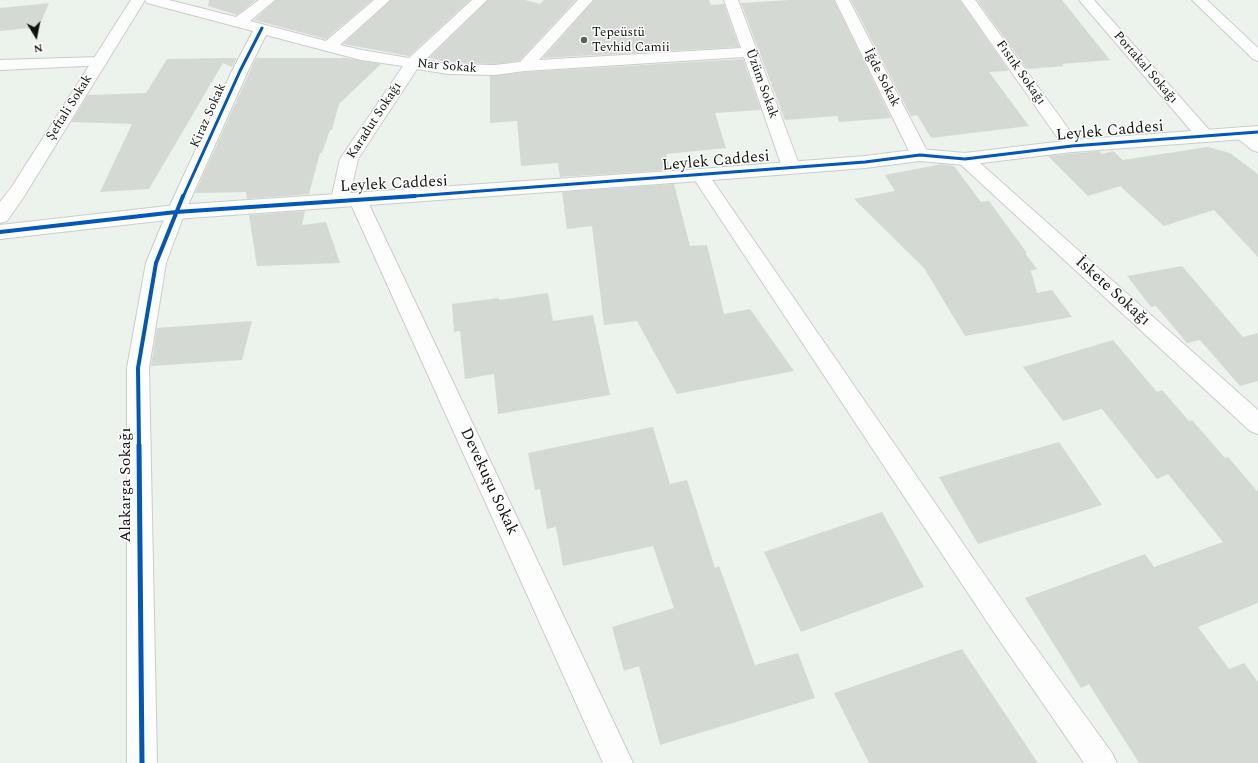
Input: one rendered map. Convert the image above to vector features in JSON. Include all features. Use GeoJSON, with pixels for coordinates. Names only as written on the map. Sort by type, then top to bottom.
{"type":"FeatureCollection","features":[{"type":"Feature","properties":{"kind":"street","name":"Şeftali Sokak"},"geometry":{"type":"LineString","coordinates":[[0,216],[17,193],[138,0]]}},
{"type":"Feature","properties":{"kind":"street","name":"Nar Sokak"},"geometry":{"type":"LineString","coordinates":[[152,0],[170,2],[361,55],[448,70],[495,70],[525,66],[749,52]]}},
{"type":"Feature","properties":{"kind":"street"},"geometry":{"type":"LineString","coordinates":[[239,22],[268,0]]}},
{"type":"Feature","properties":{"kind":"street"},"geometry":{"type":"LineString","coordinates":[[329,46],[383,0]]}},
{"type":"Feature","properties":{"kind":"street","name":"Karadut Sokağı"},"geometry":{"type":"LineString","coordinates":[[349,200],[349,159],[412,64],[480,0]]}},
{"type":"Feature","properties":{"kind":"street"},"geometry":{"type":"LineString","coordinates":[[525,66],[586,0]]}},
{"type":"Feature","properties":{"kind":"street","name":"Üzüm Sokak"},"geometry":{"type":"LineString","coordinates":[[731,0],[791,167]]}},
{"type":"Feature","properties":{"kind":"street","name":"İğde Sokak"},"geometry":{"type":"LineString","coordinates":[[842,0],[920,155]]}},
{"type":"Feature","properties":{"kind":"street","name":"Fıstık Sokağı"},"geometry":{"type":"LineString","coordinates":[[968,0],[1072,146]]}},
{"type":"Feature","properties":{"kind":"street","name":"Portakal Sokağı"},"geometry":{"type":"LineString","coordinates":[[1086,0],[1205,136]]}},
{"type":"Feature","properties":{"kind":"street"},"geometry":{"type":"LineString","coordinates":[[1199,0],[1256,52]]}},
{"type":"Feature","properties":{"kind":"street","name":"Kiraz Sokak"},"geometry":{"type":"LineString","coordinates":[[176,212],[240,71],[262,28]]}},
{"type":"Feature","properties":{"kind":"street"},"geometry":{"type":"LineString","coordinates":[[0,65],[99,62]]}},
{"type":"Feature","properties":{"kind":"street"},"geometry":{"type":"LineString","coordinates":[[1250,133],[1258,146]]}},
{"type":"Feature","properties":{"kind":"street","name":"Leylek Caddesi"},"geometry":{"type":"LineString","coordinates":[[0,232],[176,212],[700,175],[865,162],[920,155],[965,160],[1072,146],[1250,133]]}},
{"type":"Feature","properties":{"kind":"street","name":"İskete Sokağı"},"geometry":{"type":"LineString","coordinates":[[965,160],[1258,424]]}},
{"type":"Feature","properties":{"kind":"street"},"geometry":{"type":"LineString","coordinates":[[700,175],[1004,625],[1102,763]]}},
{"type":"Feature","properties":{"kind":"street","name":"Devekuşu Sokak"},"geometry":{"type":"LineString","coordinates":[[349,200],[618,763]]}},
{"type":"Feature","properties":{"kind":"street","name":"Alakarga Sokağı"},"geometry":{"type":"LineString","coordinates":[[142,763],[138,368],[156,263],[176,212]]}},
{"type":"Feature","properties":{"kind":"building"},"geometry":{"type":"Polygon","coordinates":[[[209,0],[256,0],[237,15],[208,6],[209,0]]]}},
{"type":"Feature","properties":{"kind":"building"},"geometry":{"type":"Polygon","coordinates":[[[276,0],[372,0],[326,39],[254,20],[276,0]]]}},
{"type":"Feature","properties":{"kind":"building"},"geometry":{"type":"Polygon","coordinates":[[[391,0],[470,0],[409,56],[343,44],[391,0]]]}},
{"type":"Feature","properties":{"kind":"building"},"geometry":{"type":"Polygon","coordinates":[[[488,0],[525,0],[540,4],[544,0],[576,0],[519,61],[495,64],[448,62],[429,58],[488,0]]]}},
{"type":"Feature","properties":{"kind":"building"},"geometry":{"type":"Polygon","coordinates":[[[594,0],[709,0],[711,5],[724,4],[739,47],[543,58],[594,0]]]}},
{"type":"Feature","properties":{"kind":"building"},"geometry":{"type":"Polygon","coordinates":[[[790,0],[834,0],[891,118],[839,122],[837,116],[785,120],[741,3],[790,0]]]}},
{"type":"Feature","properties":{"kind":"building"},"geometry":{"type":"Polygon","coordinates":[[[851,0],[960,0],[1009,71],[989,72],[1029,126],[931,138],[917,115],[911,116],[851,0]]]}},
{"type":"Feature","properties":{"kind":"building"},"geometry":{"type":"Polygon","coordinates":[[[977,0],[1062,0],[1110,60],[1027,69],[977,0]]]}},
{"type":"Feature","properties":{"kind":"building"},"geometry":{"type":"Polygon","coordinates":[[[49,3],[39,27],[0,31],[0,8],[49,3]]]}},
{"type":"Feature","properties":{"kind":"building"},"geometry":{"type":"Polygon","coordinates":[[[237,58],[232,67],[223,63],[149,189],[100,192],[132,124],[71,122],[88,95],[146,93],[167,59],[237,58]]]}},
{"type":"Feature","properties":{"kind":"building"},"geometry":{"type":"Polygon","coordinates":[[[256,58],[346,58],[381,64],[339,104],[332,130],[330,130],[322,153],[320,153],[309,194],[247,199],[246,192],[195,193],[256,58]]]}},
{"type":"Feature","properties":{"kind":"building"},"geometry":{"type":"Polygon","coordinates":[[[743,59],[761,110],[715,113],[726,148],[666,154],[670,170],[560,177],[558,163],[521,166],[517,121],[490,123],[490,76],[525,72],[743,59]]]}},
{"type":"Feature","properties":{"kind":"building"},"geometry":{"type":"Polygon","coordinates":[[[1208,147],[1230,153],[1258,174],[1258,257],[1214,210],[1164,226],[1120,186],[1088,196],[1048,156],[1099,151],[1102,154],[1113,151],[1123,160],[1208,147]]]}},
{"type":"Feature","properties":{"kind":"building"},"geometry":{"type":"Polygon","coordinates":[[[942,164],[954,166],[981,202],[989,201],[1037,269],[1031,271],[1037,293],[1052,290],[1072,317],[965,336],[924,268],[854,199],[895,191],[885,175],[942,164]]]}},
{"type":"Feature","properties":{"kind":"building"},"geometry":{"type":"Polygon","coordinates":[[[674,184],[690,246],[707,245],[724,314],[750,309],[794,371],[677,394],[637,321],[604,325],[592,226],[567,229],[562,192],[674,184]]]}},
{"type":"Feature","properties":{"kind":"building"},"geometry":{"type":"Polygon","coordinates":[[[305,211],[302,225],[326,222],[340,263],[257,266],[249,215],[305,211]]]}},
{"type":"Feature","properties":{"kind":"building"},"geometry":{"type":"Polygon","coordinates":[[[1182,266],[1243,337],[1258,333],[1258,381],[1240,386],[1200,340],[1187,343],[1156,306],[1151,307],[1127,276],[1182,266]]]}},
{"type":"Feature","properties":{"kind":"building"},"geometry":{"type":"Polygon","coordinates":[[[548,293],[553,321],[593,315],[610,395],[498,414],[494,374],[465,379],[460,331],[454,332],[452,304],[499,298],[499,300],[548,293]]]}},
{"type":"Feature","properties":{"kind":"building"},"geometry":{"type":"Polygon","coordinates":[[[252,321],[242,360],[151,366],[157,328],[252,321]]]}},
{"type":"Feature","properties":{"kind":"building"},"geometry":{"type":"Polygon","coordinates":[[[1113,340],[1157,392],[1162,390],[1189,421],[1192,420],[1225,458],[1228,457],[1258,492],[1258,603],[1198,627],[1229,669],[1244,663],[1258,682],[1258,763],[1139,763],[1089,684],[1081,688],[1025,598],[1145,554],[1154,567],[1223,542],[1168,474],[1157,479],[1102,409],[1063,421],[1023,367],[1113,340]]]}},
{"type":"Feature","properties":{"kind":"building"},"geometry":{"type":"Polygon","coordinates":[[[653,427],[670,484],[687,480],[715,568],[719,566],[755,665],[798,653],[815,698],[660,745],[639,666],[624,671],[612,627],[674,608],[653,546],[563,566],[556,527],[547,529],[540,489],[535,490],[528,453],[653,427]]]}},
{"type":"Feature","properties":{"kind":"building"},"geometry":{"type":"Polygon","coordinates":[[[1059,442],[1102,505],[978,544],[939,477],[1059,442]]]}},
{"type":"Feature","properties":{"kind":"building"},"geometry":{"type":"Polygon","coordinates":[[[882,512],[924,587],[801,632],[764,552],[882,512]]]}},
{"type":"Feature","properties":{"kind":"building"},"geometry":{"type":"Polygon","coordinates":[[[962,649],[1038,763],[869,763],[834,693],[962,649]]]}},
{"type":"Feature","properties":{"kind":"cycle path"},"geometry":{"type":"LineString","coordinates":[[142,763],[138,368],[156,263],[176,212],[240,71],[262,28]]}},
{"type":"Feature","properties":{"kind":"cycle path"},"geometry":{"type":"LineString","coordinates":[[0,232],[176,212],[700,175],[865,162],[920,155],[965,159],[1072,146],[1258,132]]}},
{"type":"Feature","properties":{"kind":"place","name":"Tepeüstü Tevhid Camii"},"geometry":{"type":"Point","coordinates":[584,40]}}]}
